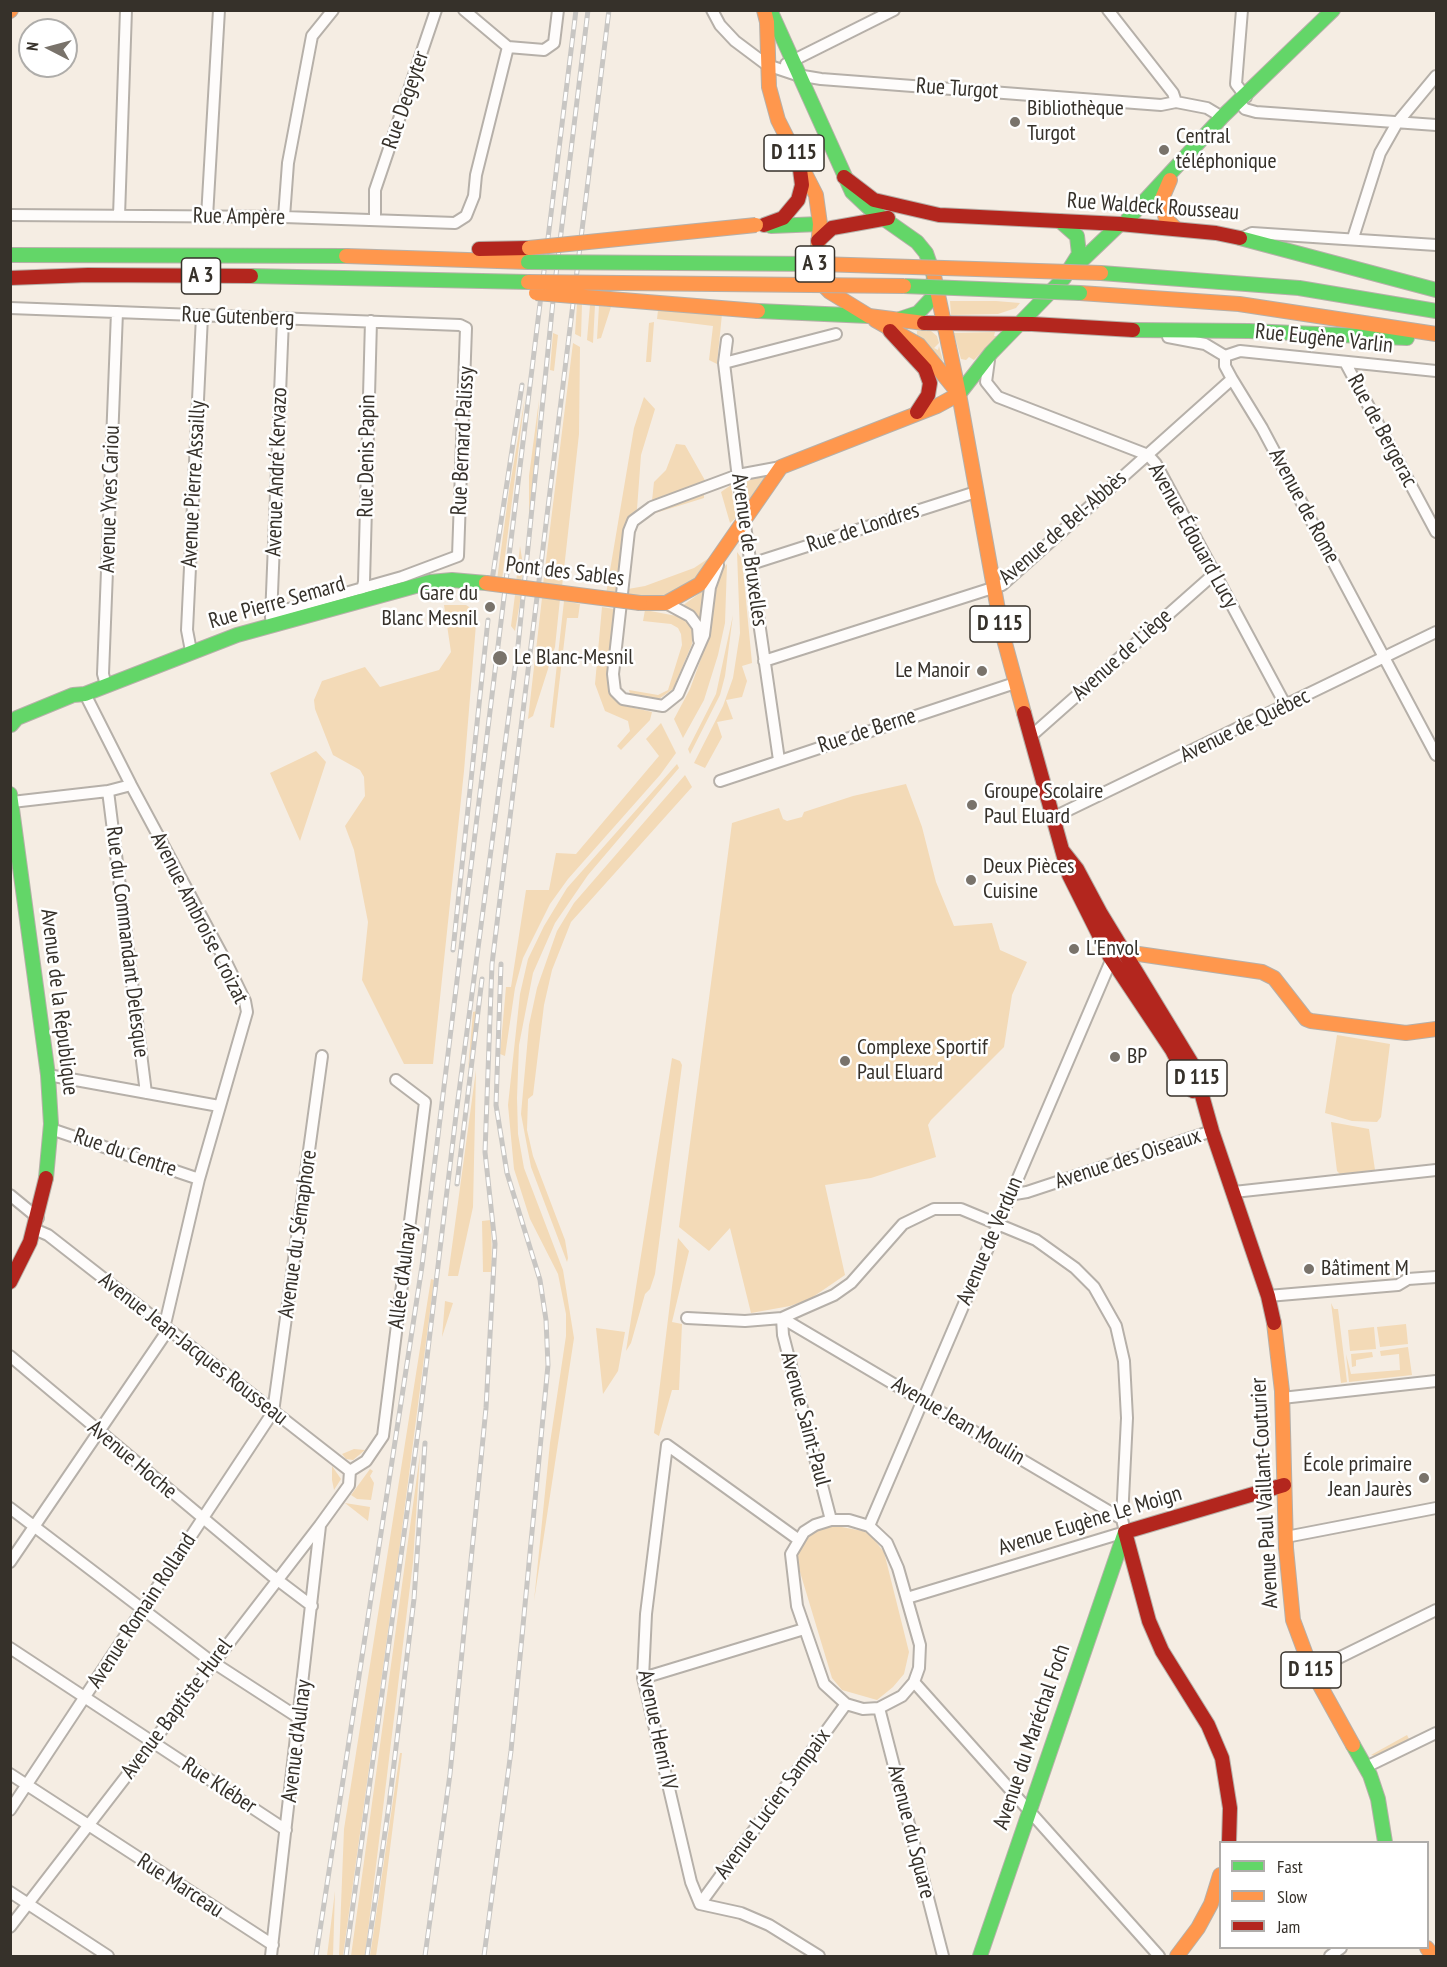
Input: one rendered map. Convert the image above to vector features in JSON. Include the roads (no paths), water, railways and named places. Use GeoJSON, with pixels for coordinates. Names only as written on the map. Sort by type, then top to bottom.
{"type":"FeatureCollection","features":[{"type":"Feature","properties":{"kind":"main road"},"geometry":{"type":"LineString","coordinates":[[666,603],[700,584],[721,557],[760,494],[781,467],[937,406],[959,394],[991,354],[1064,278],[1146,199],[1222,117],[1333,10]]}},
{"type":"Feature","properties":{"kind":"main road","name":"D 115"},"geometry":{"type":"LineString","coordinates":[[771,12],[767,22],[776,113],[816,195],[826,226],[818,241],[815,258],[820,282],[848,304],[869,316]]}},
{"type":"Feature","properties":{"kind":"main road","name":"D 115"},"geometry":{"type":"LineString","coordinates":[[771,12],[797,75],[852,192],[883,219]]}},
{"type":"Feature","properties":{"kind":"main road"},"geometry":{"type":"LineString","coordinates":[[760,225],[783,218],[798,200],[802,185],[799,162]]}},
{"type":"Feature","properties":{"kind":"main road"},"geometry":{"type":"LineString","coordinates":[[1175,228],[1166,219],[1161,201],[1178,165]]}},
{"type":"Feature","properties":{"kind":"main road","name":"Rue Waldeck Rousseau"},"geometry":{"type":"LineString","coordinates":[[844,177],[874,200],[939,214]]}},
{"type":"Feature","properties":{"kind":"main road"},"geometry":{"type":"LineString","coordinates":[[1103,222],[1146,199]]}},
{"type":"Feature","properties":{"kind":"main road","name":"Rue Waldeck Rousseau"},"geometry":{"type":"LineString","coordinates":[[883,219],[939,214],[1060,221],[1124,221],[1240,238]]}},
{"type":"Feature","properties":{"kind":"main road"},"geometry":{"type":"LineString","coordinates":[[458,258],[480,249],[529,248],[615,241],[760,225],[826,226],[883,219],[917,242],[926,253],[934,276],[932,298],[918,313],[892,324],[925,369],[930,382],[928,395],[917,412]]}},
{"type":"Feature","properties":{"kind":"main road"},"geometry":{"type":"LineString","coordinates":[[1060,221],[1077,236],[1079,244],[1079,254],[1064,278]]}},
{"type":"Feature","properties":{"kind":"main road"},"geometry":{"type":"LineString","coordinates":[[1240,238],[1437,290]]}},
{"type":"Feature","properties":{"kind":"main road","name":"A 3"},"geometry":{"type":"LineString","coordinates":[[10,255],[80,253],[458,258],[528,262],[906,265],[1101,273],[1299,288],[1437,311]]}},
{"type":"Feature","properties":{"kind":"main road","name":"A 3"},"geometry":{"type":"LineString","coordinates":[[10,278],[88,275],[495,280],[527,287],[875,285],[1080,293],[1239,304],[1433,333]]}},
{"type":"Feature","properties":{"kind":"main road","name":"Avenue Paul Vaillant-Couturier"},"geometry":{"type":"LineString","coordinates":[[934,276],[959,394],[993,588],[1015,683],[1069,875],[1080,897],[1118,954],[1136,970],[1194,1067],[1212,1131],[1268,1296],[1280,1357],[1286,1538],[1293,1620],[1312,1671],[1366,1767],[1378,1799],[1385,1841]]}},
{"type":"Feature","properties":{"kind":"main road"},"geometry":{"type":"LineString","coordinates":[[527,287],[758,311],[869,316]]}},
{"type":"Feature","properties":{"kind":"main road","name":"Avenue Paul Vaillant-Couturier"},"geometry":{"type":"LineString","coordinates":[[869,316],[892,324],[919,345],[959,394]]}},
{"type":"Feature","properties":{"kind":"main road","name":"Rue Eugène Varlin"},"geometry":{"type":"LineString","coordinates":[[892,324],[1022,323],[1133,330]]}},
{"type":"Feature","properties":{"kind":"main road","name":"Rue Eugène Varlin"},"geometry":{"type":"LineString","coordinates":[[991,354],[1021,336],[1068,327]]}},
{"type":"Feature","properties":{"kind":"main road"},"geometry":{"type":"LineString","coordinates":[[1133,330],[1249,331],[1410,338],[1433,333]]}},
{"type":"Feature","properties":{"kind":"main road","name":"Rue Pierre Semard"},"geometry":{"type":"LineString","coordinates":[[11,725],[22,716],[73,695],[85,694],[271,620],[430,582],[452,580],[486,583]]}},
{"type":"Feature","properties":{"kind":"main road","name":"Pont des Sables"},"geometry":{"type":"LineString","coordinates":[[486,583],[640,603],[666,603]]}},
{"type":"Feature","properties":{"kind":"main road","name":"Avenue de la République"},"geometry":{"type":"LineString","coordinates":[[10,1282],[36,1223],[47,1175],[51,1129],[48,1075],[15,849],[11,798]]}},
{"type":"Feature","properties":{"kind":"main road","name":"Avenue Paul Vaillant-Couturier"},"geometry":{"type":"LineString","coordinates":[[1062,850],[1077,869],[1118,954],[1172,1050],[1212,1131]]}},
{"type":"Feature","properties":{"kind":"main road"},"geometry":{"type":"LineString","coordinates":[[1118,954],[1270,975],[1306,1019],[1311,1021],[1407,1033],[1437,1029]]}},
{"type":"Feature","properties":{"kind":"main road"},"geometry":{"type":"LineString","coordinates":[[1136,970],[1170,960]]}},
{"type":"Feature","properties":{"kind":"main road","name":"Avenue Eugène Le Moign"},"geometry":{"type":"LineString","coordinates":[[1123,1526],[1284,1485]]}},
{"type":"Feature","properties":{"kind":"main road"},"geometry":{"type":"LineString","coordinates":[[1123,1526],[1124,1554],[1162,1651],[1208,1725],[1222,1758],[1230,1808],[1229,1841]]}},
{"type":"Feature","properties":{"kind":"main road","name":"Avenue du Maréchal Foch"},"geometry":{"type":"LineString","coordinates":[[980,1956],[1029,1810],[1124,1554]]}},
{"type":"Feature","properties":{"kind":"main road"},"geometry":{"type":"LineString","coordinates":[[1177,1956],[1198,1928],[1211,1904],[1219,1881]]}},
{"type":"Feature","properties":{"kind":"street"},"geometry":{"type":"LineString","coordinates":[[119,216],[126,10]]}},
{"type":"Feature","properties":{"kind":"street"},"geometry":{"type":"LineString","coordinates":[[207,217],[219,10]]}},
{"type":"Feature","properties":{"kind":"street"},"geometry":{"type":"LineString","coordinates":[[284,217],[288,162],[312,36],[333,10]]}},
{"type":"Feature","properties":{"kind":"street","name":"Rue Degeyter"},"geometry":{"type":"LineString","coordinates":[[375,220],[375,190],[436,10]]}},
{"type":"Feature","properties":{"kind":"street"},"geometry":{"type":"LineString","coordinates":[[464,10],[508,47],[544,50],[554,43],[558,10]]}},
{"type":"Feature","properties":{"kind":"street","name":"Rue Turgot"},"geometry":{"type":"LineString","coordinates":[[712,10],[720,25],[735,41],[773,66],[797,75],[821,80],[1151,104],[1176,102],[1207,108],[1222,117]]}},
{"type":"Feature","properties":{"kind":"street"},"geometry":{"type":"LineString","coordinates":[[773,66],[791,61],[894,10]]}},
{"type":"Feature","properties":{"kind":"street"},"geometry":{"type":"LineString","coordinates":[[1108,10],[1174,94],[1176,102]]}},
{"type":"Feature","properties":{"kind":"street"},"geometry":{"type":"LineString","coordinates":[[1242,10],[1236,84],[1245,109],[1256,112],[1437,125]]}},
{"type":"Feature","properties":{"kind":"street","name":"Rue Ampère"},"geometry":{"type":"LineString","coordinates":[[10,215],[284,217],[455,223],[466,216],[474,195],[476,175],[508,47]]}},
{"type":"Feature","properties":{"kind":"street"},"geometry":{"type":"LineString","coordinates":[[1353,238],[1380,153],[1397,123],[1437,76]]}},
{"type":"Feature","properties":{"kind":"street","name":"Rue Waldeck Rousseau"},"geometry":{"type":"LineString","coordinates":[[1240,238],[1252,233],[1437,244]]}},
{"type":"Feature","properties":{"kind":"street","name":"Rue Gutenberg"},"geometry":{"type":"LineString","coordinates":[[10,308],[371,321],[465,327]]}},
{"type":"Feature","properties":{"kind":"street","name":"Avenue Yves Cariou"},"geometry":{"type":"LineString","coordinates":[[106,685],[103,674],[117,312]]}},
{"type":"Feature","properties":{"kind":"street","name":"Avenue Pierre Assailly"},"geometry":{"type":"LineString","coordinates":[[191,651],[187,630],[202,316]]}},
{"type":"Feature","properties":{"kind":"street","name":"Avenue André Kervazo"},"geometry":{"type":"LineString","coordinates":[[271,620],[283,319]]}},
{"type":"Feature","properties":{"kind":"street","name":"Rue Denis Papin"},"geometry":{"type":"LineString","coordinates":[[362,589],[371,321]]}},
{"type":"Feature","properties":{"kind":"street","name":"Rue Bernard Palissy"},"geometry":{"type":"LineString","coordinates":[[458,556],[468,339],[465,327]]}},
{"type":"Feature","properties":{"kind":"street","name":"Rue Eugène Varlin"},"geometry":{"type":"LineString","coordinates":[[1133,330],[1205,344],[1225,356],[1240,351],[1437,371]]}},
{"type":"Feature","properties":{"kind":"street"},"geometry":{"type":"LineString","coordinates":[[724,363],[836,334]]}},
{"type":"Feature","properties":{"kind":"street","name":"Avenue de Bruxelles"},"geometry":{"type":"LineString","coordinates":[[727,340],[724,363],[779,760]]}},
{"type":"Feature","properties":{"kind":"street","name":"Avenue Édouard Lucy"},"geometry":{"type":"LineString","coordinates":[[991,354],[986,368],[986,382],[998,397],[1148,455],[1156,464],[1286,706]]}},
{"type":"Feature","properties":{"kind":"street","name":"Avenue de Rome"},"geometry":{"type":"LineString","coordinates":[[1225,356],[1225,366],[1232,380],[1262,429],[1437,755]]}},
{"type":"Feature","properties":{"kind":"street","name":"Rue de Bergerac"},"geometry":{"type":"LineString","coordinates":[[1345,362],[1437,532]]}},
{"type":"Feature","properties":{"kind":"street","name":"Avenue de Bel-Abbès"},"geometry":{"type":"LineString","coordinates":[[764,661],[1002,585],[1232,380]]}},
{"type":"Feature","properties":{"kind":"street"},"geometry":{"type":"LineString","coordinates":[[721,557],[710,587],[706,625],[678,694],[668,704],[657,706],[629,702],[615,691],[613,674],[629,531],[633,521],[652,507],[738,475],[781,467]]}},
{"type":"Feature","properties":{"kind":"street","name":"Rue de Londres"},"geometry":{"type":"LineString","coordinates":[[751,564],[976,492]]}},
{"type":"Feature","properties":{"kind":"street","name":"Rue Pierre Semard"},"geometry":{"type":"LineString","coordinates":[[271,620],[458,556]]}},
{"type":"Feature","properties":{"kind":"street","name":"Avenue de Liège"},"geometry":{"type":"LineString","coordinates":[[1030,737],[1214,574]]}},
{"type":"Feature","properties":{"kind":"street"},"geometry":{"type":"LineString","coordinates":[[666,603],[695,621],[698,627],[699,647]]}},
{"type":"Feature","properties":{"kind":"street","name":"Avenue de Québec"},"geometry":{"type":"LineString","coordinates":[[1052,818],[1437,632]]}},
{"type":"Feature","properties":{"kind":"street","name":"Rue de Berne"},"geometry":{"type":"LineString","coordinates":[[720,781],[1015,683]]}},
{"type":"Feature","properties":{"kind":"street","name":"Avenue Ambroise Croizat"},"geometry":{"type":"LineString","coordinates":[[10,1562],[99,1432],[165,1328],[199,1179],[247,1012],[245,1001],[85,694]]}},
{"type":"Feature","properties":{"kind":"street"},"geometry":{"type":"LineString","coordinates":[[11,798],[108,791],[131,785]]}},
{"type":"Feature","properties":{"kind":"street","name":"Rue du Commandant Delesque"},"geometry":{"type":"LineString","coordinates":[[108,791],[146,1093]]}},
{"type":"Feature","properties":{"kind":"street","name":"Avenue de Verdun"},"geometry":{"type":"LineString","coordinates":[[869,1526],[1009,1195],[1118,954]]}},
{"type":"Feature","properties":{"kind":"street","name":"Avenue du Sémaphore"},"geometry":{"type":"LineString","coordinates":[[273,1412],[322,1056]]}},
{"type":"Feature","properties":{"kind":"street"},"geometry":{"type":"LineString","coordinates":[[48,1075],[219,1106]]}},
{"type":"Feature","properties":{"kind":"street","name":"Allée d'Aulnay"},"geometry":{"type":"LineString","coordinates":[[350,1471],[366,1461],[383,1436],[424,1102],[396,1080]]}},
{"type":"Feature","properties":{"kind":"street","name":"Rue du Centre"},"geometry":{"type":"LineString","coordinates":[[51,1129],[199,1179]]}},
{"type":"Feature","properties":{"kind":"street","name":"Avenue des Oiseaux"},"geometry":{"type":"LineString","coordinates":[[1009,1195],[1027,1192],[1212,1131]]}},
{"type":"Feature","properties":{"kind":"street"},"geometry":{"type":"LineString","coordinates":[[1234,1192],[1437,1170]]}},
{"type":"Feature","properties":{"kind":"street","name":"Avenue Jean-Jacques Rousseau"},"geometry":{"type":"LineString","coordinates":[[10,1195],[48,1235],[350,1471]]}},
{"type":"Feature","properties":{"kind":"street"},"geometry":{"type":"LineString","coordinates":[[687,1318],[745,1321],[782,1318],[834,1295],[851,1283],[903,1224],[934,1209],[961,1209],[998,1222],[1051,1249],[1075,1268],[1094,1287],[1116,1326],[1124,1360],[1127,1418],[1123,1526]]}},
{"type":"Feature","properties":{"kind":"street"},"geometry":{"type":"LineString","coordinates":[[1268,1296],[1398,1285],[1408,1279],[1437,1276]]}},
{"type":"Feature","properties":{"kind":"street","name":"Avenue Jean Moulin"},"geometry":{"type":"LineString","coordinates":[[782,1318],[923,1400],[1123,1526]]}},
{"type":"Feature","properties":{"kind":"street","name":"Avenue Saint-Paul"},"geometry":{"type":"LineString","coordinates":[[782,1318],[783,1335],[831,1520]]}},
{"type":"Feature","properties":{"kind":"street","name":"Avenue Hoche"},"geometry":{"type":"LineString","coordinates":[[10,1356],[276,1579],[312,1606]]}},
{"type":"Feature","properties":{"kind":"street"},"geometry":{"type":"LineString","coordinates":[[1282,1398],[1437,1381]]}},
{"type":"Feature","properties":{"kind":"street","name":"Avenue Romain Rolland"},"geometry":{"type":"LineString","coordinates":[[10,1810],[273,1412]]}},
{"type":"Feature","properties":{"kind":"street","name":"Avenue Henri IV"},"geometry":{"type":"LineString","coordinates":[[700,1904],[691,1882],[643,1678],[642,1660],[647,1603],[667,1445],[799,1540]]}},
{"type":"Feature","properties":{"kind":"street","name":"Avenue Baptiste Hurel"},"geometry":{"type":"LineString","coordinates":[[10,1927],[276,1579],[320,1525],[349,1485],[350,1471]]}},
{"type":"Feature","properties":{"kind":"street"},"geometry":{"type":"LineString","coordinates":[[10,1508],[212,1663],[299,1718]]}},
{"type":"Feature","properties":{"kind":"street"},"geometry":{"type":"LineString","coordinates":[[1286,1538],[1437,1508]]}},
{"type":"Feature","properties":{"kind":"street"},"geometry":{"type":"LineString","coordinates":[[831,1520],[849,1520],[869,1526],[879,1532],[891,1550],[920,1645],[919,1668],[914,1682],[902,1696],[879,1708],[863,1709],[846,1704],[824,1684],[804,1629],[792,1574],[791,1554],[799,1540],[815,1525],[831,1520]]}},
{"type":"Feature","properties":{"kind":"street","name":"Avenue d'Aulnay"},"geometry":{"type":"LineString","coordinates":[[272,1951],[320,1525]]}},
{"type":"Feature","properties":{"kind":"street","name":"Avenue Eugène Le Moign"},"geometry":{"type":"LineString","coordinates":[[907,1598],[1123,1526]]}},
{"type":"Feature","properties":{"kind":"street"},"geometry":{"type":"LineString","coordinates":[[1312,1671],[1437,1610]]}},
{"type":"Feature","properties":{"kind":"street"},"geometry":{"type":"LineString","coordinates":[[643,1678],[804,1629]]}},
{"type":"Feature","properties":{"kind":"street","name":"Rue Kléber"},"geometry":{"type":"LineString","coordinates":[[10,1648],[286,1830]]}},
{"type":"Feature","properties":{"kind":"street"},"geometry":{"type":"LineString","coordinates":[[914,1682],[1159,1956]]}},
{"type":"Feature","properties":{"kind":"street","name":"Avenue Lucien Sampaix"},"geometry":{"type":"LineString","coordinates":[[700,1904],[846,1704]]}},
{"type":"Feature","properties":{"kind":"street","name":"Avenue du Square"},"geometry":{"type":"LineString","coordinates":[[879,1708],[943,1956]]}},
{"type":"Feature","properties":{"kind":"street"},"geometry":{"type":"LineString","coordinates":[[1366,1767],[1437,1733]]}},
{"type":"Feature","properties":{"kind":"street","name":"Rue Marceau"},"geometry":{"type":"LineString","coordinates":[[10,1774],[89,1825],[272,1951]]}},
{"type":"Feature","properties":{"kind":"street"},"geometry":{"type":"LineString","coordinates":[[10,1892],[108,1956]]}},
{"type":"Feature","properties":{"kind":"street"},"geometry":{"type":"LineString","coordinates":[[700,1904],[741,1913],[769,1925],[819,1956]]}},
{"type":"Feature","properties":{"kind":"railway"},"geometry":{"type":"LineString","coordinates":[[316,1956],[422,1266],[576,10]]}},
{"type":"Feature","properties":{"kind":"railway"},"geometry":{"type":"LineString","coordinates":[[346,1956],[419,1425],[457,1107],[518,646],[554,291],[588,10]]}},
{"type":"Feature","properties":{"kind":"railway"},"geometry":{"type":"LineString","coordinates":[[425,1956],[450,1774],[486,1408],[495,1244],[485,1152],[492,964],[609,10]]}},
{"type":"Feature","properties":{"kind":"railway"},"geometry":{"type":"LineString","coordinates":[[491,587],[522,385]]}},
{"type":"Feature","properties":{"kind":"railway"},"geometry":{"type":"LineString","coordinates":[[453,950],[488,620]]}},
{"type":"Feature","properties":{"kind":"railway"},"geometry":{"type":"LineString","coordinates":[[484,1956],[511,1751],[548,1365],[546,1320],[540,1280],[507,1173],[496,1105],[501,964]]}},
{"type":"Feature","properties":{"kind":"railway"},"geometry":{"type":"LineString","coordinates":[[457,1184],[482,979]]}},
{"type":"Feature","properties":{"kind":"railway"},"geometry":{"type":"LineString","coordinates":[[367,1956],[389,1805],[414,1599],[425,1443]]}},
{"type":"Feature","properties":{"kind":"place","name":"Bibliothèque Turgot"},"geometry":{"type":"Point","coordinates":[1015,122]}},
{"type":"Feature","properties":{"kind":"place","name":"Central téléphonique"},"geometry":{"type":"Point","coordinates":[1164,150]}},
{"type":"Feature","properties":{"kind":"place","name":"Gare du Blanc Mesnil"},"geometry":{"type":"Point","coordinates":[490,607]}},
{"type":"Feature","properties":{"kind":"place","name":"Le Blanc-Mesnil"},"geometry":{"type":"Point","coordinates":[500,658]}},
{"type":"Feature","properties":{"kind":"place","name":"Le Manoir"},"geometry":{"type":"Point","coordinates":[982,671]}},
{"type":"Feature","properties":{"kind":"place","name":"Groupe Scolaire Paul Eluard"},"geometry":{"type":"Point","coordinates":[972,805]}},
{"type":"Feature","properties":{"kind":"place","name":"Deux Pièces Cuisine"},"geometry":{"type":"Point","coordinates":[971,880]}},
{"type":"Feature","properties":{"kind":"place","name":"L'Envol"},"geometry":{"type":"Point","coordinates":[1074,949]}},
{"type":"Feature","properties":{"kind":"place","name":"BP"},"geometry":{"type":"Point","coordinates":[1115,1057]}},
{"type":"Feature","properties":{"kind":"place","name":"Complexe Sportif Paul Eluard"},"geometry":{"type":"Point","coordinates":[845,1061]}},
{"type":"Feature","properties":{"kind":"place","name":"Bâtiment M"},"geometry":{"type":"Point","coordinates":[1309,1269]}},
{"type":"Feature","properties":{"kind":"place","name":"École primaire Jean Jaurès"},"geometry":{"type":"Point","coordinates":[1424,1478]}}]}
